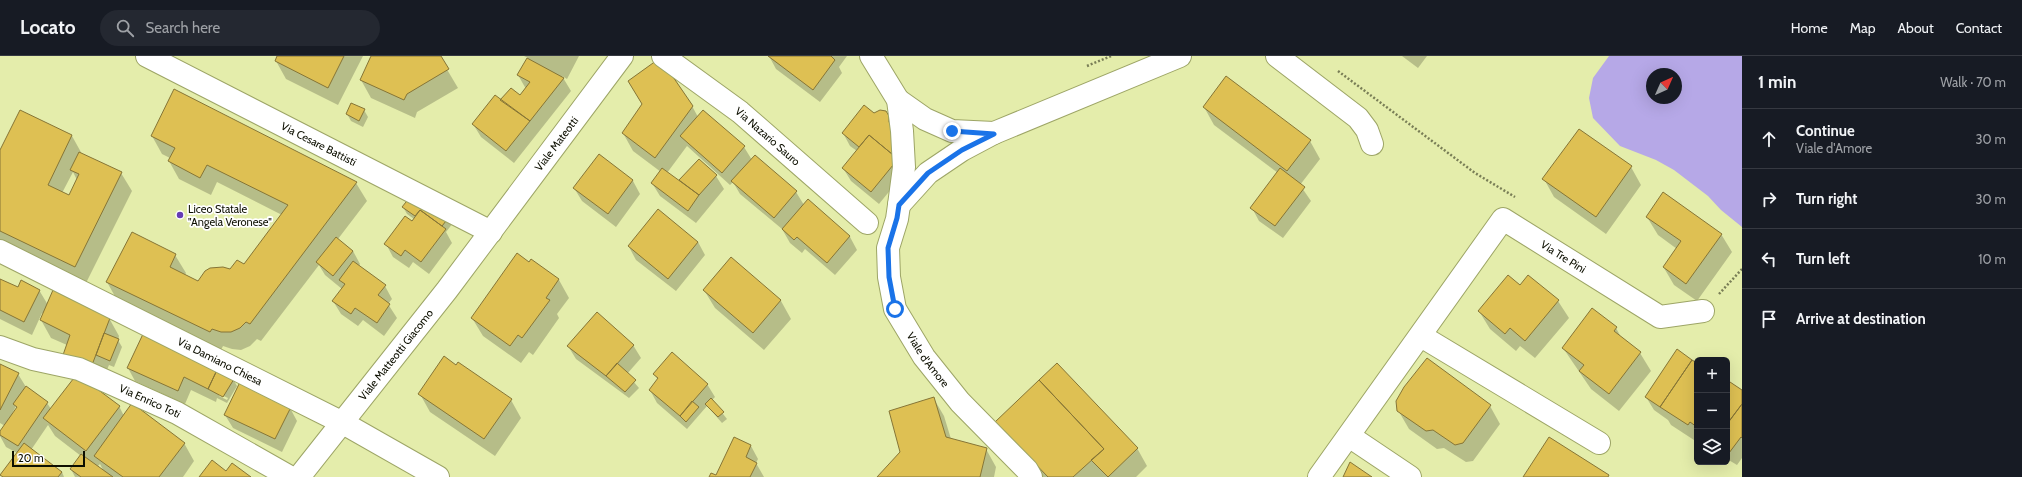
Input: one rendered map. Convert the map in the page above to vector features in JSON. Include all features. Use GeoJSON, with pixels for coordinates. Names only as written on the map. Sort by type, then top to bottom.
{"type":"FeatureCollection","features":[{"type":"Feature","properties":{"kind":"street","name":"Via Cesare Battisti"},"geometry":{"type":"LineString","coordinates":[[147,56],[491,232]]}},
{"type":"Feature","properties":{"kind":"street","name":"Viale Mateotti"},"geometry":{"type":"LineString","coordinates":[[491,232],[622,56]]}},
{"type":"Feature","properties":{"kind":"street","name":"Via Nazario Sauro"},"geometry":{"type":"LineString","coordinates":[[663,56],[740,112],[867,223]]}},
{"type":"Feature","properties":{"kind":"street","name":"Viale d'Amore"},"geometry":{"type":"LineString","coordinates":[[871,56],[898,100],[902,131],[904,167],[897,218],[888,248],[889,277],[895,309],[924,357],[960,402],[1027,470],[1031,477]]}},
{"type":"Feature","properties":{"kind":"street"},"geometry":{"type":"LineString","coordinates":[[899,205],[928,173],[962,150],[994,134],[1180,56]]}},
{"type":"Feature","properties":{"kind":"street"},"geometry":{"type":"LineString","coordinates":[[1277,56],[1358,118],[1367,130],[1372,144]]}},
{"type":"Feature","properties":{"kind":"street"},"geometry":{"type":"LineString","coordinates":[[898,100],[925,119],[952,131],[994,134]]}},
{"type":"Feature","properties":{"kind":"street"},"geometry":{"type":"LineString","coordinates":[[1319,477],[1350,436],[1503,220]]}},
{"type":"Feature","properties":{"kind":"street","name":"Via Tre Pini"},"geometry":{"type":"LineString","coordinates":[[1503,220],[1660,317],[1703,311]]}},
{"type":"Feature","properties":{"kind":"street","name":"Viale Matteotti Giacomo"},"geometry":{"type":"LineString","coordinates":[[299,477],[343,423],[491,232]]}},
{"type":"Feature","properties":{"kind":"street","name":"Via Damiano Chiesa"},"geometry":{"type":"LineString","coordinates":[[0,251],[343,423],[438,477]]}},
{"type":"Feature","properties":{"kind":"street"},"geometry":{"type":"LineString","coordinates":[[1421,336],[1599,443]]}},
{"type":"Feature","properties":{"kind":"street","name":"Via Enrico Toti"},"geometry":{"type":"LineString","coordinates":[[0,347],[33,359],[79,369],[178,413],[290,477]]}},
{"type":"Feature","properties":{"kind":"street"},"geometry":{"type":"LineString","coordinates":[[1350,436],[1410,477]]}},
{"type":"Feature","properties":{"kind":"path"},"geometry":{"type":"LineString","coordinates":[[1087,66],[1111,56]]}},
{"type":"Feature","properties":{"kind":"path"},"geometry":{"type":"LineString","coordinates":[[1336,69],[1475,173],[1515,197],[1503,220]]}},
{"type":"Feature","properties":{"kind":"path"},"geometry":{"type":"LineString","coordinates":[[1703,311],[1742,269]]}},
{"type":"Feature","properties":{"kind":"shaded area"},"geometry":{"type":"Polygon","coordinates":[[[1609,56],[1742,56],[1742,227],[1721,210],[1708,196],[1674,170],[1656,160],[1620,146],[1593,118],[1589,98],[1593,78],[1609,56]]]}},
{"type":"Feature","properties":{"kind":"building"},"geometry":{"type":"Polygon","coordinates":[[[277,56],[344,56],[328,88],[275,61],[277,56]]]}},
{"type":"Feature","properties":{"kind":"building"},"geometry":{"type":"Polygon","coordinates":[[[371,56],[441,56],[449,69],[407,94],[404,100],[360,80],[371,56]]]}},
{"type":"Feature","properties":{"kind":"building"},"geometry":{"type":"Polygon","coordinates":[[[768,56],[831,56],[835,60],[813,90],[768,56]]]}},
{"type":"Feature","properties":{"kind":"building"},"geometry":{"type":"Polygon","coordinates":[[[527,58],[564,78],[530,121],[500,100],[511,88],[520,95],[530,82],[517,75],[527,58]]]}},
{"type":"Feature","properties":{"kind":"building"},"geometry":{"type":"Polygon","coordinates":[[[660,58],[693,106],[655,158],[622,133],[642,104],[628,81],[660,58]]]}},
{"type":"Feature","properties":{"kind":"building"},"geometry":{"type":"Polygon","coordinates":[[[1226,76],[1311,140],[1287,171],[1203,107],[1226,76]]]}},
{"type":"Feature","properties":{"kind":"building"},"geometry":{"type":"Polygon","coordinates":[[[174,89],[357,182],[250,324],[246,322],[240,328],[231,332],[221,332],[212,329],[210,332],[106,282],[132,232],[176,254],[170,267],[198,281],[205,271],[210,268],[223,267],[230,269],[237,260],[244,264],[288,205],[207,165],[200,178],[168,161],[175,148],[151,136],[174,89]]]}},
{"type":"Feature","properties":{"kind":"building"},"geometry":{"type":"Polygon","coordinates":[[[495,95],[530,121],[506,151],[472,124],[495,95]]]}},
{"type":"Feature","properties":{"kind":"building"},"geometry":{"type":"Polygon","coordinates":[[[351,103],[365,109],[359,121],[346,114],[351,103]]]}},
{"type":"Feature","properties":{"kind":"building"},"geometry":{"type":"Polygon","coordinates":[[[864,105],[874,113],[880,110],[886,111],[889,116],[889,122],[894,129],[898,159],[869,135],[859,147],[842,133],[864,105]]]}},
{"type":"Feature","properties":{"kind":"building"},"geometry":{"type":"Polygon","coordinates":[[[20,110],[72,135],[48,185],[69,195],[79,174],[70,170],[79,152],[122,172],[75,267],[0,231],[0,150],[20,110]]]}},
{"type":"Feature","properties":{"kind":"building"},"geometry":{"type":"Polygon","coordinates":[[[703,110],[745,146],[722,173],[680,136],[703,110]]]}},
{"type":"Feature","properties":{"kind":"building"},"geometry":{"type":"Polygon","coordinates":[[[1579,129],[1632,166],[1596,217],[1542,179],[1579,129]]]}},
{"type":"Feature","properties":{"kind":"building"},"geometry":{"type":"Polygon","coordinates":[[[869,135],[898,159],[871,192],[842,168],[869,135]]]}},
{"type":"Feature","properties":{"kind":"building"},"geometry":{"type":"Polygon","coordinates":[[[599,154],[633,180],[608,214],[573,188],[599,154]]]}},
{"type":"Feature","properties":{"kind":"building"},"geometry":{"type":"Polygon","coordinates":[[[755,155],[797,191],[774,218],[731,181],[755,155]]]}},
{"type":"Feature","properties":{"kind":"building"},"geometry":{"type":"Polygon","coordinates":[[[699,159],[717,175],[699,195],[679,180],[699,159]]]}},
{"type":"Feature","properties":{"kind":"building"},"geometry":{"type":"Polygon","coordinates":[[[662,168],[699,195],[688,211],[651,183],[662,168]]]}},
{"type":"Feature","properties":{"kind":"building"},"geometry":{"type":"Polygon","coordinates":[[[1280,168],[1305,187],[1275,226],[1250,208],[1280,168]]]}},
{"type":"Feature","properties":{"kind":"building"},"geometry":{"type":"Polygon","coordinates":[[[1663,192],[1722,234],[1686,284],[1663,267],[1681,241],[1646,217],[1663,192]]]}},
{"type":"Feature","properties":{"kind":"building"},"geometry":{"type":"Polygon","coordinates":[[[410,197],[450,216],[442,226],[420,210],[415,216],[402,207],[410,197]]]}},
{"type":"Feature","properties":{"kind":"building"},"geometry":{"type":"Polygon","coordinates":[[[808,199],[850,236],[827,263],[797,237],[794,240],[782,229],[808,199]]]}},
{"type":"Feature","properties":{"kind":"building"},"geometry":{"type":"Polygon","coordinates":[[[658,209],[698,242],[668,279],[628,246],[658,209]]]}},
{"type":"Feature","properties":{"kind":"building"},"geometry":{"type":"Polygon","coordinates":[[[420,210],[446,229],[421,262],[405,250],[401,256],[384,244],[405,216],[412,221],[420,210]]]}},
{"type":"Feature","properties":{"kind":"building"},"geometry":{"type":"Polygon","coordinates":[[[336,237],[353,251],[333,276],[316,262],[336,237]]]}},
{"type":"Feature","properties":{"kind":"building"},"geometry":{"type":"Polygon","coordinates":[[[517,253],[529,262],[531,259],[559,279],[546,298],[550,300],[522,338],[518,335],[510,346],[471,318],[517,253]]]}},
{"type":"Feature","properties":{"kind":"building"},"geometry":{"type":"Polygon","coordinates":[[[731,257],[781,300],[753,333],[703,290],[731,257]]]}},
{"type":"Feature","properties":{"kind":"building"},"geometry":{"type":"Polygon","coordinates":[[[353,261],[386,285],[378,295],[390,304],[377,323],[355,308],[351,314],[332,301],[345,284],[339,280],[353,261]]]}},
{"type":"Feature","properties":{"kind":"building"},"geometry":{"type":"Polygon","coordinates":[[[1508,275],[1520,285],[1528,275],[1559,300],[1525,341],[1510,328],[1505,334],[1478,311],[1508,275]]]}},
{"type":"Feature","properties":{"kind":"building"},"geometry":{"type":"Polygon","coordinates":[[[0,279],[18,287],[21,280],[40,290],[24,322],[0,310],[0,279]]]}},
{"type":"Feature","properties":{"kind":"building"},"geometry":{"type":"Polygon","coordinates":[[[53,290],[110,318],[92,365],[63,355],[70,335],[40,320],[53,290]]]}},
{"type":"Feature","properties":{"kind":"building"},"geometry":{"type":"Polygon","coordinates":[[[1592,308],[1617,327],[1614,331],[1641,352],[1609,394],[1579,371],[1584,365],[1562,348],[1592,308]]]}},
{"type":"Feature","properties":{"kind":"building"},"geometry":{"type":"Polygon","coordinates":[[[597,312],[634,345],[606,376],[567,346],[597,312]]]}},
{"type":"Feature","properties":{"kind":"building"},"geometry":{"type":"Polygon","coordinates":[[[104,333],[119,339],[110,361],[96,355],[104,333]]]}},
{"type":"Feature","properties":{"kind":"building"},"geometry":{"type":"Polygon","coordinates":[[[143,334],[217,370],[208,389],[184,377],[178,391],[127,368],[143,334]]]}},
{"type":"Feature","properties":{"kind":"building"},"geometry":{"type":"Polygon","coordinates":[[[1677,349],[1692,360],[1660,407],[1645,397],[1677,349]]]}},
{"type":"Feature","properties":{"kind":"building"},"geometry":{"type":"Polygon","coordinates":[[[672,352],[708,384],[680,416],[649,390],[658,378],[653,374],[672,352]]]}},
{"type":"Feature","properties":{"kind":"building"},"geometry":{"type":"Polygon","coordinates":[[[444,356],[456,365],[458,362],[512,399],[484,439],[418,394],[444,356]]]}},
{"type":"Feature","properties":{"kind":"building"},"geometry":{"type":"Polygon","coordinates":[[[1427,358],[1491,405],[1463,443],[1455,445],[1433,430],[1426,431],[1397,411],[1396,401],[1404,387],[1427,358]]]}},
{"type":"Feature","properties":{"kind":"building"},"geometry":{"type":"Polygon","coordinates":[[[1692,360],[1694,361],[1694,425],[1690,422],[1688,425],[1660,407],[1692,360]]]}},
{"type":"Feature","properties":{"kind":"building"},"geometry":{"type":"Polygon","coordinates":[[[617,363],[636,380],[625,392],[606,376],[617,363]]]}},
{"type":"Feature","properties":{"kind":"building"},"geometry":{"type":"Polygon","coordinates":[[[1057,363],[1138,448],[1108,477],[1091,460],[1104,449],[1039,380],[1057,363]]]}},
{"type":"Feature","properties":{"kind":"building"},"geometry":{"type":"Polygon","coordinates":[[[0,364],[19,373],[0,410],[0,364]]]}},
{"type":"Feature","properties":{"kind":"building"},"geometry":{"type":"Polygon","coordinates":[[[217,370],[234,379],[223,397],[208,389],[217,370]]]}},
{"type":"Feature","properties":{"kind":"building"},"geometry":{"type":"Polygon","coordinates":[[[77,374],[120,406],[86,451],[43,418],[77,374]]]}},
{"type":"Feature","properties":{"kind":"building"},"geometry":{"type":"Polygon","coordinates":[[[1039,380],[1104,449],[1073,477],[1048,477],[995,422],[1039,380]]]}},
{"type":"Feature","properties":{"kind":"building"},"geometry":{"type":"Polygon","coordinates":[[[240,382],[291,407],[275,439],[224,415],[240,382]]]}},
{"type":"Feature","properties":{"kind":"building"},"geometry":{"type":"Polygon","coordinates":[[[1730,382],[1742,390],[1742,404],[1730,420],[1730,382]]]}},
{"type":"Feature","properties":{"kind":"building"},"geometry":{"type":"Polygon","coordinates":[[[26,386],[48,402],[18,446],[0,435],[0,431],[17,407],[13,404],[26,386]]]}},
{"type":"Feature","properties":{"kind":"building"},"geometry":{"type":"Polygon","coordinates":[[[934,397],[946,437],[987,448],[980,477],[877,477],[900,452],[889,411],[934,397]]]}},
{"type":"Feature","properties":{"kind":"building"},"geometry":{"type":"Polygon","coordinates":[[[711,398],[724,412],[718,417],[705,404],[711,398]]]}},
{"type":"Feature","properties":{"kind":"building"},"geometry":{"type":"Polygon","coordinates":[[[692,401],[699,407],[686,422],[680,416],[692,401]]]}},
{"type":"Feature","properties":{"kind":"building"},"geometry":{"type":"Polygon","coordinates":[[[132,403],[185,443],[159,477],[123,477],[94,456],[132,403]]]}},
{"type":"Feature","properties":{"kind":"building"},"geometry":{"type":"Polygon","coordinates":[[[1742,404],[1742,438],[1741,437],[1730,452],[1730,429],[1730,420],[1742,404]]]}},
{"type":"Feature","properties":{"kind":"building"},"geometry":{"type":"Polygon","coordinates":[[[734,437],[751,445],[746,457],[757,463],[750,477],[709,477],[711,473],[716,475],[734,437]]]}},
{"type":"Feature","properties":{"kind":"building"},"geometry":{"type":"Polygon","coordinates":[[[1549,437],[1609,475],[1608,477],[1523,477],[1549,437]]]}},
{"type":"Feature","properties":{"kind":"building"},"geometry":{"type":"Polygon","coordinates":[[[24,443],[62,472],[58,477],[3,477],[0,475],[24,443]]]}},
{"type":"Feature","properties":{"kind":"building"},"geometry":{"type":"Polygon","coordinates":[[[81,454],[113,477],[81,477],[70,469],[81,454]]]}},
{"type":"Feature","properties":{"kind":"building"},"geometry":{"type":"Polygon","coordinates":[[[212,460],[226,471],[232,463],[251,477],[199,477],[212,460]]]}},
{"type":"Feature","properties":{"kind":"building"},"geometry":{"type":"Polygon","coordinates":[[[1350,462],[1372,477],[1343,477],[1350,462]]]}},
{"type":"Feature","properties":{"kind":"place","name":"Liceo Statale \"Angela Veronese\""},"geometry":{"type":"Point","coordinates":[180,215]}},
{"type":"Feature","properties":{"kind":"route"},"geometry":{"type":"LineString","coordinates":[[895,309],[889,277],[888,248],[897,218],[899,205],[928,173],[962,150],[994,134],[952,131]]}}]}
